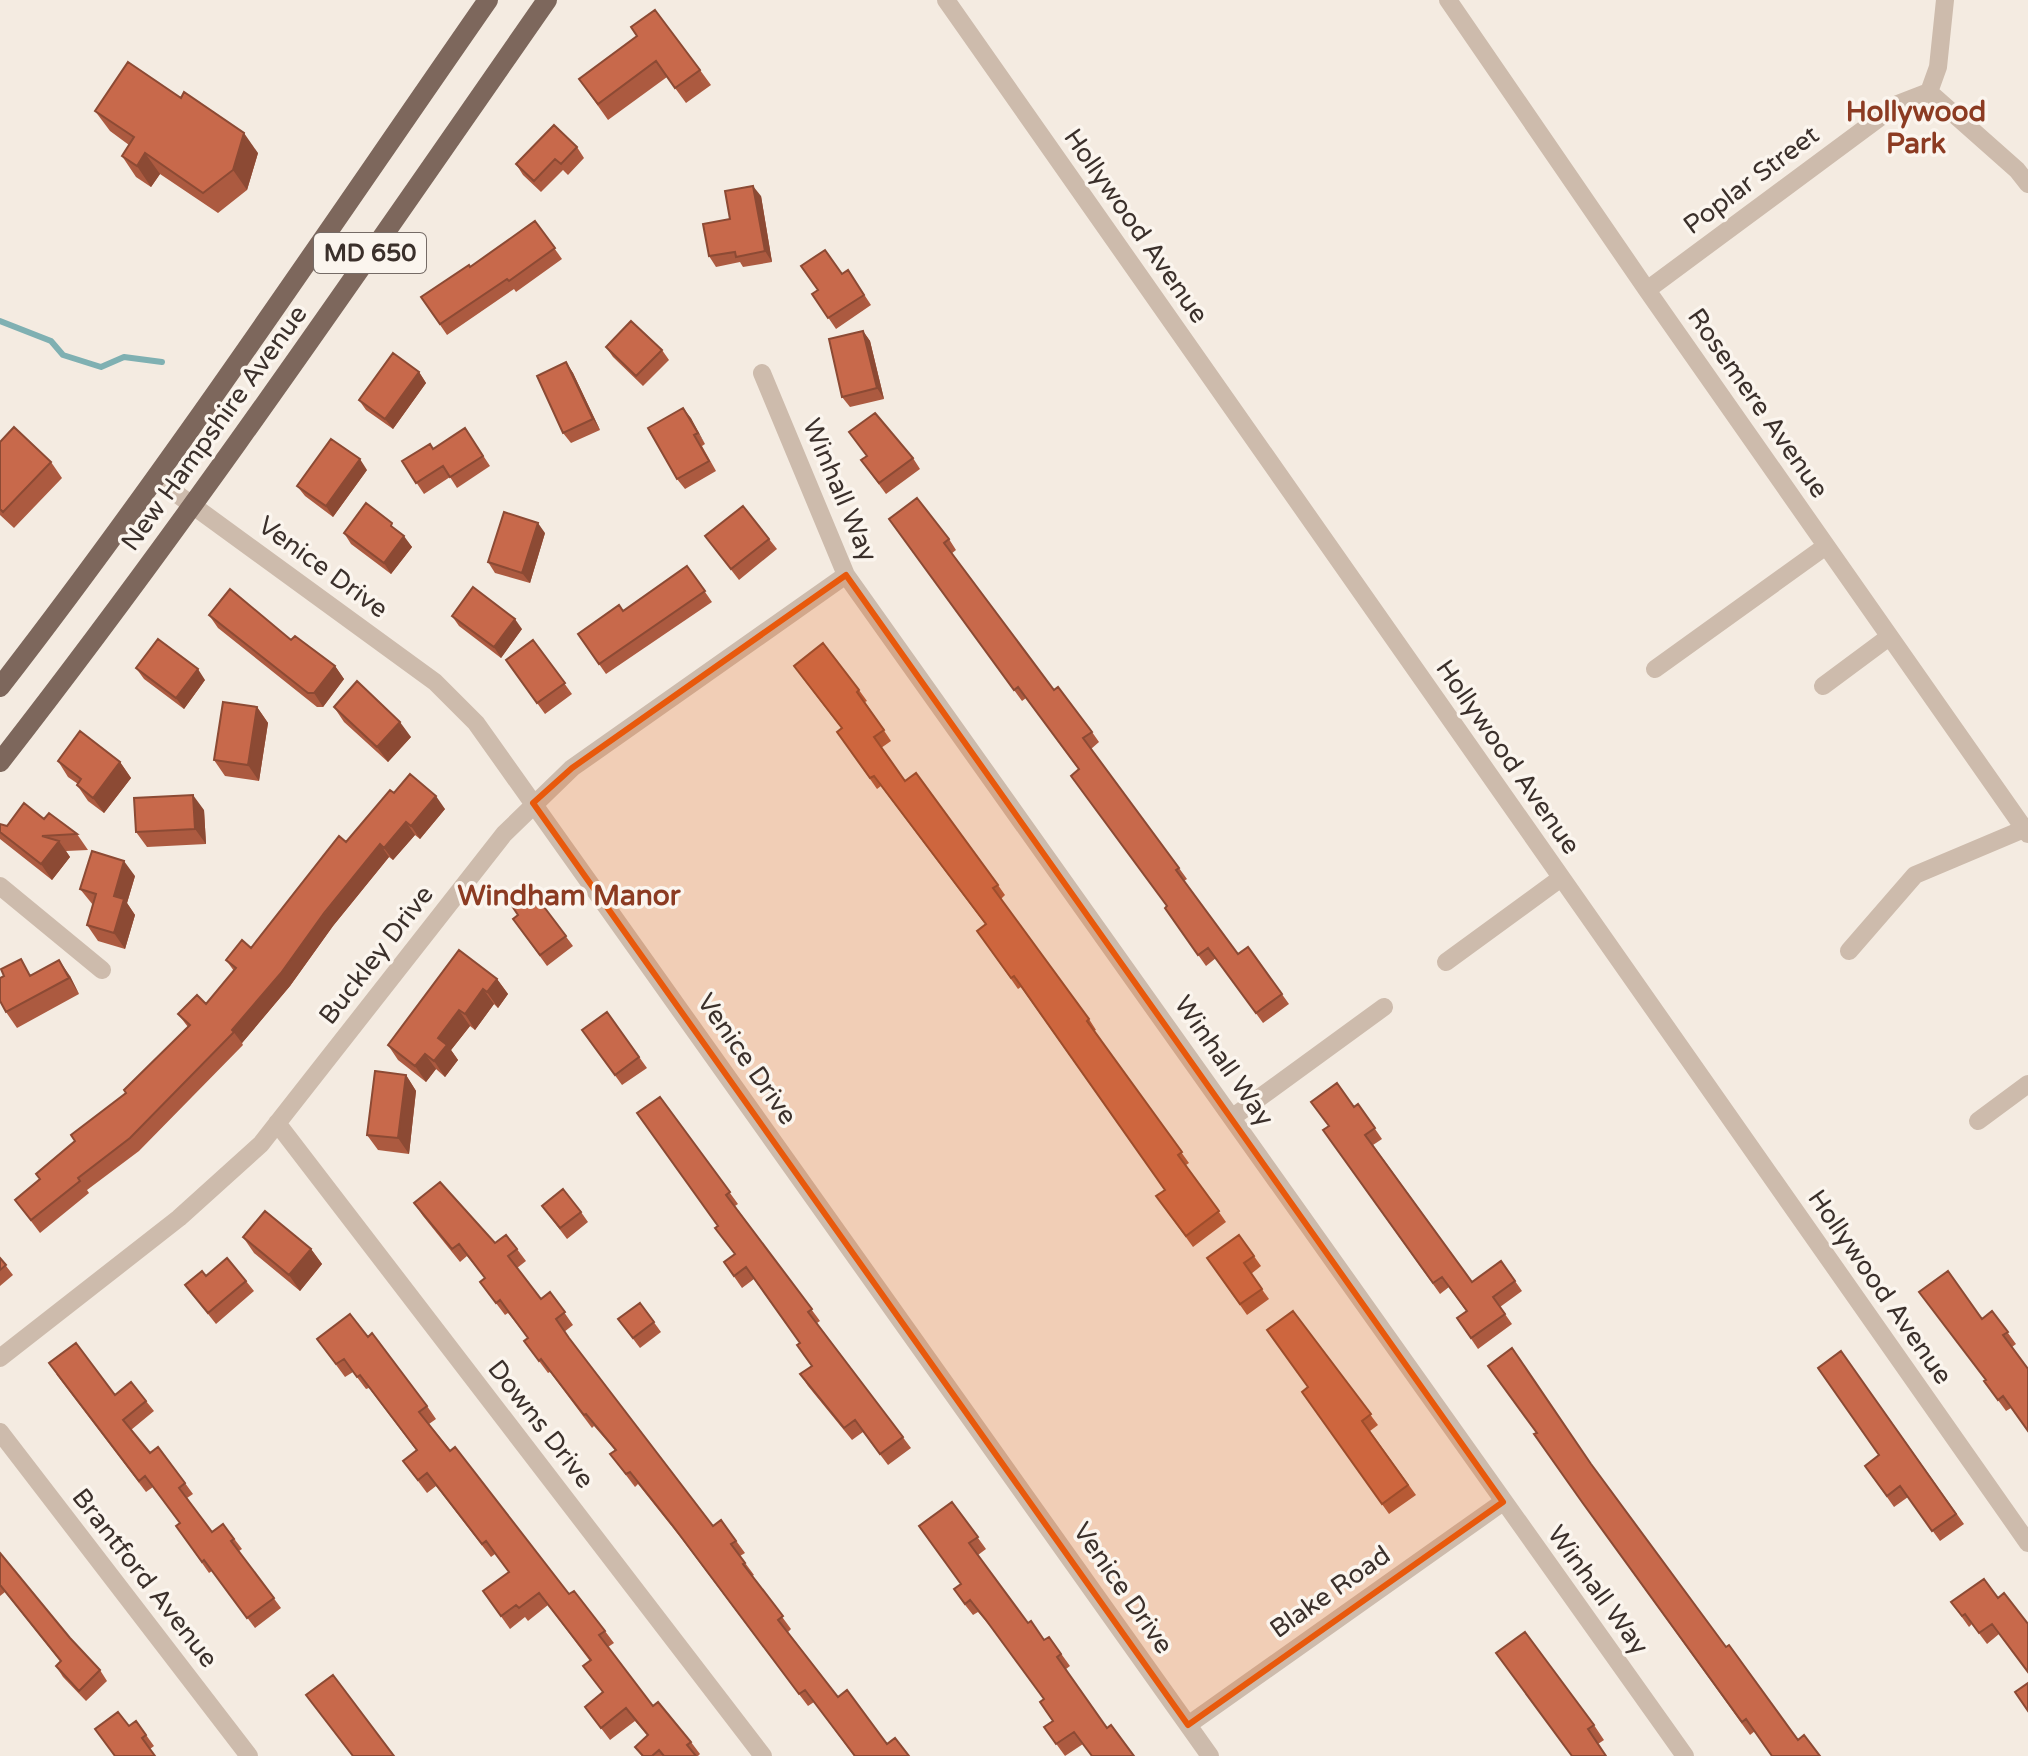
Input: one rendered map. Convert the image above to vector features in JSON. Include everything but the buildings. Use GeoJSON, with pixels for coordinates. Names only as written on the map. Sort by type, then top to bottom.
{"type":"FeatureCollection","features":[{"type":"Feature","properties":{"kind":"main road","name":"New Hampshire Avenue"},"geometry":{"type":"LineString","coordinates":[[0,687],[155,478],[488,0]]}},
{"type":"Feature","properties":{"kind":"main road","name":"New Hampshire Avenue"},"geometry":{"type":"LineString","coordinates":[[0,762],[93,642],[304,349],[547,0]]}},
{"type":"Feature","properties":{"kind":"street","name":"Hollywood Avenue"},"geometry":{"type":"LineString","coordinates":[[946,0],[2028,1543]]}},
{"type":"Feature","properties":{"kind":"street","name":"Rosemere Avenue"},"geometry":{"type":"LineString","coordinates":[[1448,0],[2026,832]]}},
{"type":"Feature","properties":{"kind":"street"},"geometry":{"type":"LineString","coordinates":[[1945,0],[1938,67],[1929,92],[2017,170],[2028,184]]}},
{"type":"Feature","properties":{"kind":"street","name":"Poplar Street"},"geometry":{"type":"LineString","coordinates":[[1647,290],[1898,104],[1929,92]]}},
{"type":"Feature","properties":{"kind":"street","name":"Winhall Way"},"geometry":{"type":"LineString","coordinates":[[762,373],[846,575],[1685,1756]]}},
{"type":"Feature","properties":{"kind":"street","name":"Venice Drive"},"geometry":{"type":"LineString","coordinates":[[155,478],[435,682],[476,723],[1210,1756]]}},
{"type":"Feature","properties":{"kind":"street"},"geometry":{"type":"LineString","coordinates":[[1655,669],[1826,546]]}},
{"type":"Feature","properties":{"kind":"street","name":"Buckley Drive"},"geometry":{"type":"LineString","coordinates":[[0,1358],[179,1218],[261,1144],[504,834],[533,803],[572,768],[846,575]]}},
{"type":"Feature","properties":{"kind":"street"},"geometry":{"type":"LineString","coordinates":[[1823,686],[1889,637]]}},
{"type":"Feature","properties":{"kind":"street"},"geometry":{"type":"LineString","coordinates":[[1849,951],[1915,875],[2026,832]]}},
{"type":"Feature","properties":{"kind":"street"},"geometry":{"type":"LineString","coordinates":[[1446,962],[1561,878]]}},
{"type":"Feature","properties":{"kind":"street"},"geometry":{"type":"LineString","coordinates":[[0,886],[102,970]]}},
{"type":"Feature","properties":{"kind":"street"},"geometry":{"type":"LineString","coordinates":[[1233,1117],[1384,1007]]}},
{"type":"Feature","properties":{"kind":"street"},"geometry":{"type":"LineString","coordinates":[[1978,1121],[2028,1084]]}},
{"type":"Feature","properties":{"kind":"street","name":"Downs Drive"},"geometry":{"type":"LineString","coordinates":[[277,1123],[763,1756]]}},
{"type":"Feature","properties":{"kind":"street","name":"Brantford Avenue"},"geometry":{"type":"LineString","coordinates":[[0,1432],[249,1756]]}},
{"type":"Feature","properties":{"kind":"street","name":"Blake Road"},"geometry":{"type":"LineString","coordinates":[[1188,1725],[1503,1502]]}},
{"type":"Feature","properties":{"kind":"highlighted area"},"geometry":{"type":"Polygon","coordinates":[[[846,575],[1503,1502],[1188,1725],[533,803],[572,768],[846,575]]]}},
{"type":"Feature","properties":{"kind":"waterway"},"geometry":{"type":"LineString","coordinates":[[0,321],[51,341],[63,355],[101,367],[124,357],[162,362]]}},
{"type":"Feature","properties":{"kind":"district","name":"Hollywood Park"},"geometry":{"type":"Point","coordinates":[1916,128]}},
{"type":"Feature","properties":{"kind":"district","name":"Windham Manor"},"geometry":{"type":"Point","coordinates":[569,896]}}]}
